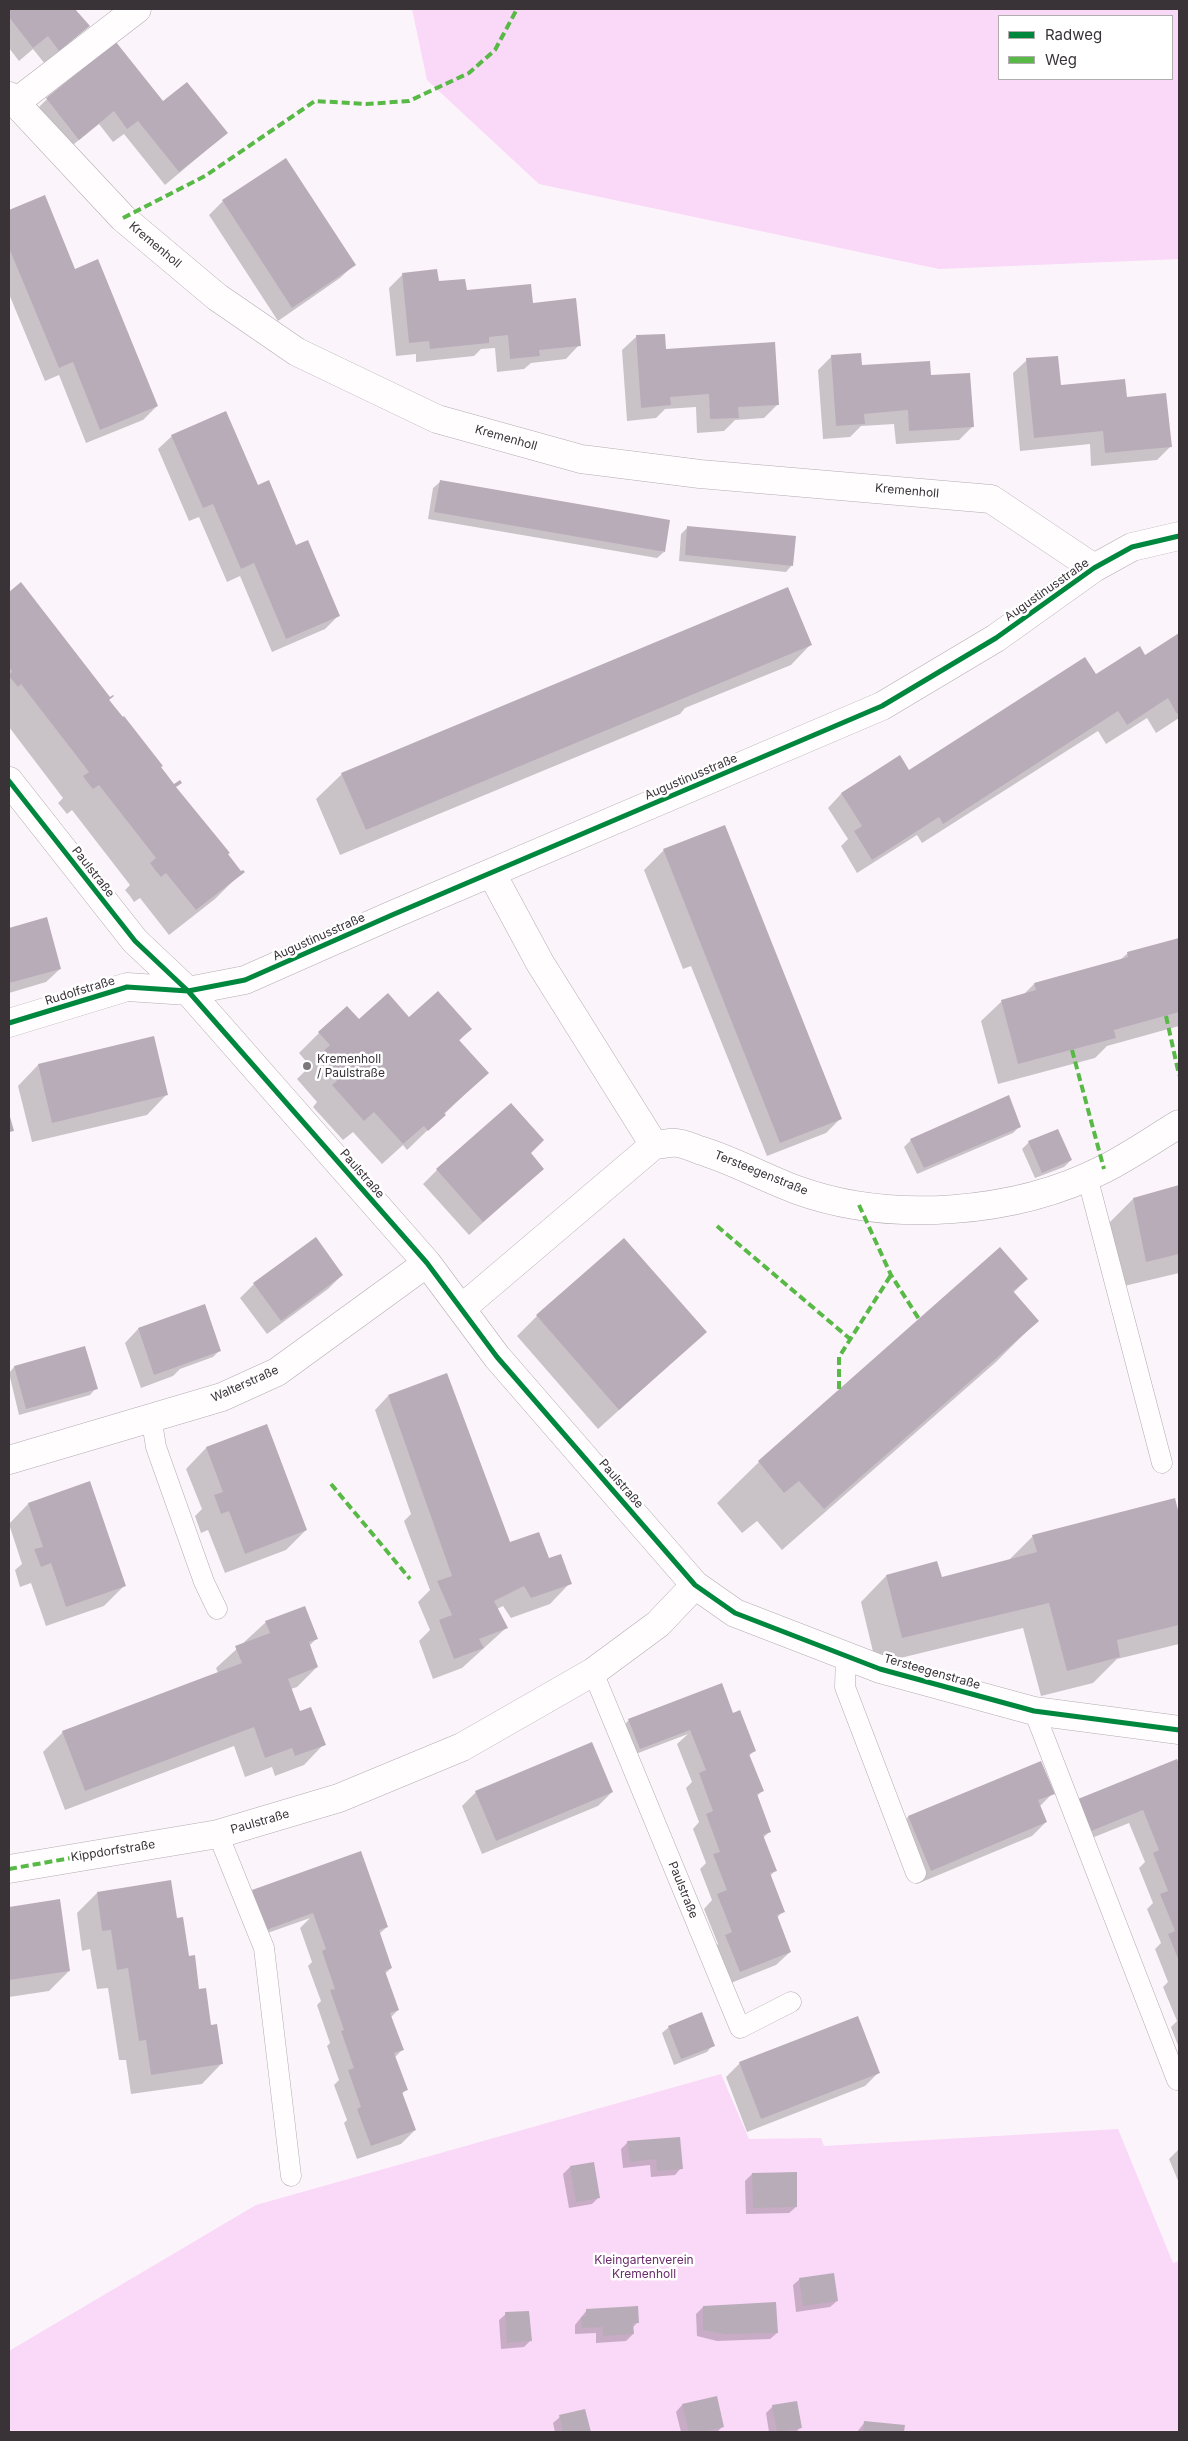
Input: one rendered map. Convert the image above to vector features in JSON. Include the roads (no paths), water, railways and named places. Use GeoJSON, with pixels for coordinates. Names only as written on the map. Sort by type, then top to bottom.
{"type":"FeatureCollection","features":[{"type":"Feature","properties":{"kind":"street"},"geometry":{"type":"LineString","coordinates":[[12,99],[137,9]]}},
{"type":"Feature","properties":{"kind":"street","name":"Kremenholl"},"geometry":{"type":"LineString","coordinates":[[12,99],[122,218],[217,297],[297,352],[437,419],[581,459],[700,474],[991,499],[1094,568]]}},
{"type":"Feature","properties":{"kind":"street","name":"Augustinusstraße"},"geometry":{"type":"LineString","coordinates":[[188,992],[245,980],[392,915],[492,874],[882,706],[996,638],[1094,568],[1132,547],[1179,536]]}},
{"type":"Feature","properties":{"kind":"street","name":"Paulstraße"},"geometry":{"type":"LineString","coordinates":[[9,781],[135,941],[188,992],[427,1263],[497,1357],[695,1585],[658,1624],[593,1672],[462,1747],[338,1798],[218,1834]]}},
{"type":"Feature","properties":{"kind":"street"},"geometry":{"type":"LineString","coordinates":[[462,1308],[654,1145],[540,963],[492,874]]}},
{"type":"Feature","properties":{"kind":"street","name":"Rudolfstraße"},"geometry":{"type":"LineString","coordinates":[[9,1023],[127,987],[188,992]]}},
{"type":"Feature","properties":{"kind":"street","name":"Tersteegenstraße"},"geometry":{"type":"LineString","coordinates":[[654,1145],[677,1143],[708,1152],[798,1190],[859,1205],[936,1210],[981,1207],[1064,1186],[1104,1169],[1179,1124]]}},
{"type":"Feature","properties":{"kind":"street","name":"Walterstraße"},"geometry":{"type":"LineString","coordinates":[[9,1460],[151,1416],[222,1397],[277,1372],[427,1263]]}},
{"type":"Feature","properties":{"kind":"street","name":"Tersteegenstraße"},"geometry":{"type":"LineString","coordinates":[[695,1585],[735,1613],[880,1669],[1034,1710],[1179,1730]]}},
{"type":"Feature","properties":{"kind":"street","name":"Kippdorfstraße"},"geometry":{"type":"LineString","coordinates":[[9,1868],[218,1834]]}},
{"type":"Feature","properties":{"kind":"lane"},"geometry":{"type":"LineString","coordinates":[[1087,1176],[1162,1463]]}},
{"type":"Feature","properties":{"kind":"lane"},"geometry":{"type":"LineString","coordinates":[[151,1416],[156,1447],[204,1582],[217,1609]]}},
{"type":"Feature","properties":{"kind":"lane"},"geometry":{"type":"LineString","coordinates":[[846,1656],[845,1687],[916,1873]]}},
{"type":"Feature","properties":{"kind":"lane","name":"Paulstraße"},"geometry":{"type":"LineString","coordinates":[[593,1672],[740,2028],[791,2002]]}},
{"type":"Feature","properties":{"kind":"lane"},"geometry":{"type":"LineString","coordinates":[[1034,1710],[1177,2080]]}},
{"type":"Feature","properties":{"kind":"lane","name":"Paulstraße"},"geometry":{"type":"LineString","coordinates":[[218,1834],[264,1948],[291,2176]]}},
{"type":"Feature","properties":{"kind":"place","name":"Kremenholl / Paulstraße"},"geometry":{"type":"Point","coordinates":[307,1066]}},
{"type":"Feature","properties":{"kind":"park label","name":"Kleingartenverein Kremenholl"},"geometry":{"type":"Point","coordinates":[644,2267]}}]}
